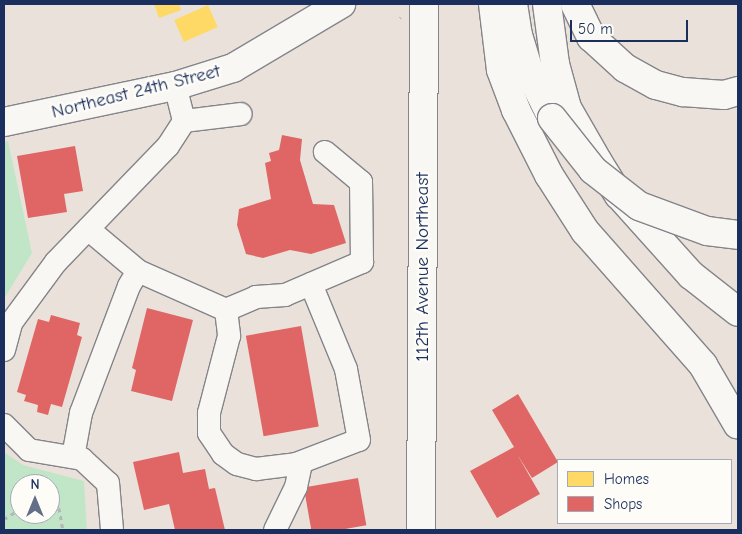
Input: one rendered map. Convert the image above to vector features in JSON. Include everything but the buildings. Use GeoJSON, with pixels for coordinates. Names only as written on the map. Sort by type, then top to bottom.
{"type":"FeatureCollection","features":[{"type":"Feature","properties":{"kind":"main road","name":"Northeast 24th Street"},"geometry":{"type":"LineString","coordinates":[[4,122],[175,86],[233,68],[340,4]]}},
{"type":"Feature","properties":{"kind":"main road"},"geometry":{"type":"LineString","coordinates":[[493,4],[501,70],[516,110],[549,175],[585,231],[703,365],[738,425]]}},
{"type":"Feature","properties":{"kind":"main road"},"geometry":{"type":"LineString","coordinates":[[513,4],[518,35],[529,71],[552,118],[593,170],[639,206],[707,231],[738,235]]}},
{"type":"Feature","properties":{"kind":"main road"},"geometry":{"type":"LineString","coordinates":[[547,4],[555,64],[567,108],[598,162],[619,195],[691,275],[738,312]]}},
{"type":"Feature","properties":{"kind":"main road"},"geometry":{"type":"LineString","coordinates":[[575,4],[591,37],[625,68],[656,85],[683,92],[724,95],[738,92]]}},
{"type":"Feature","properties":{"kind":"main road","name":"112th Avenue Northeast"},"geometry":{"type":"LineString","coordinates":[[408,13],[421,530]]}},
{"type":"Feature","properties":{"kind":"lane"},"geometry":{"type":"LineString","coordinates":[[4,350],[11,324],[56,262],[168,146],[184,121],[175,86]]}},
{"type":"Feature","properties":{"kind":"lane"},"geometry":{"type":"LineString","coordinates":[[184,121],[241,114]]}},
{"type":"Feature","properties":{"kind":"lane"},"geometry":{"type":"LineString","coordinates":[[88,229],[138,271],[226,310],[256,297],[285,295],[362,262],[361,182],[325,152]]}},
{"type":"Feature","properties":{"kind":"lane"},"geometry":{"type":"LineString","coordinates":[[73,457],[81,413],[129,286],[138,271]]}},
{"type":"Feature","properties":{"kind":"lane"},"geometry":{"type":"LineString","coordinates":[[226,310],[229,336],[210,413],[210,433],[223,454],[237,464],[275,469],[301,463],[359,440],[346,369],[311,284]]}},
{"type":"Feature","properties":{"kind":"lane"},"geometry":{"type":"LineString","coordinates":[[4,425],[29,450],[82,459],[108,483],[112,530]]}},
{"type":"Feature","properties":{"kind":"lane"},"geometry":{"type":"LineString","coordinates":[[275,530],[296,487],[301,463]]}},
{"type":"Feature","properties":{"kind":"path"},"geometry":{"type":"LineString","coordinates":[[60,514],[63,530]]}},
{"type":"Feature","properties":{"kind":"green space"},"geometry":{"type":"Polygon","coordinates":[[[8,141],[32,253],[4,299],[4,142],[8,141]]]}},
{"type":"Feature","properties":{"kind":"green space"},"geometry":{"type":"Polygon","coordinates":[[[4,452],[23,465],[57,474],[10,474],[10,524],[60,524],[60,475],[84,481],[87,530],[4,530],[4,452]]]}}]}
